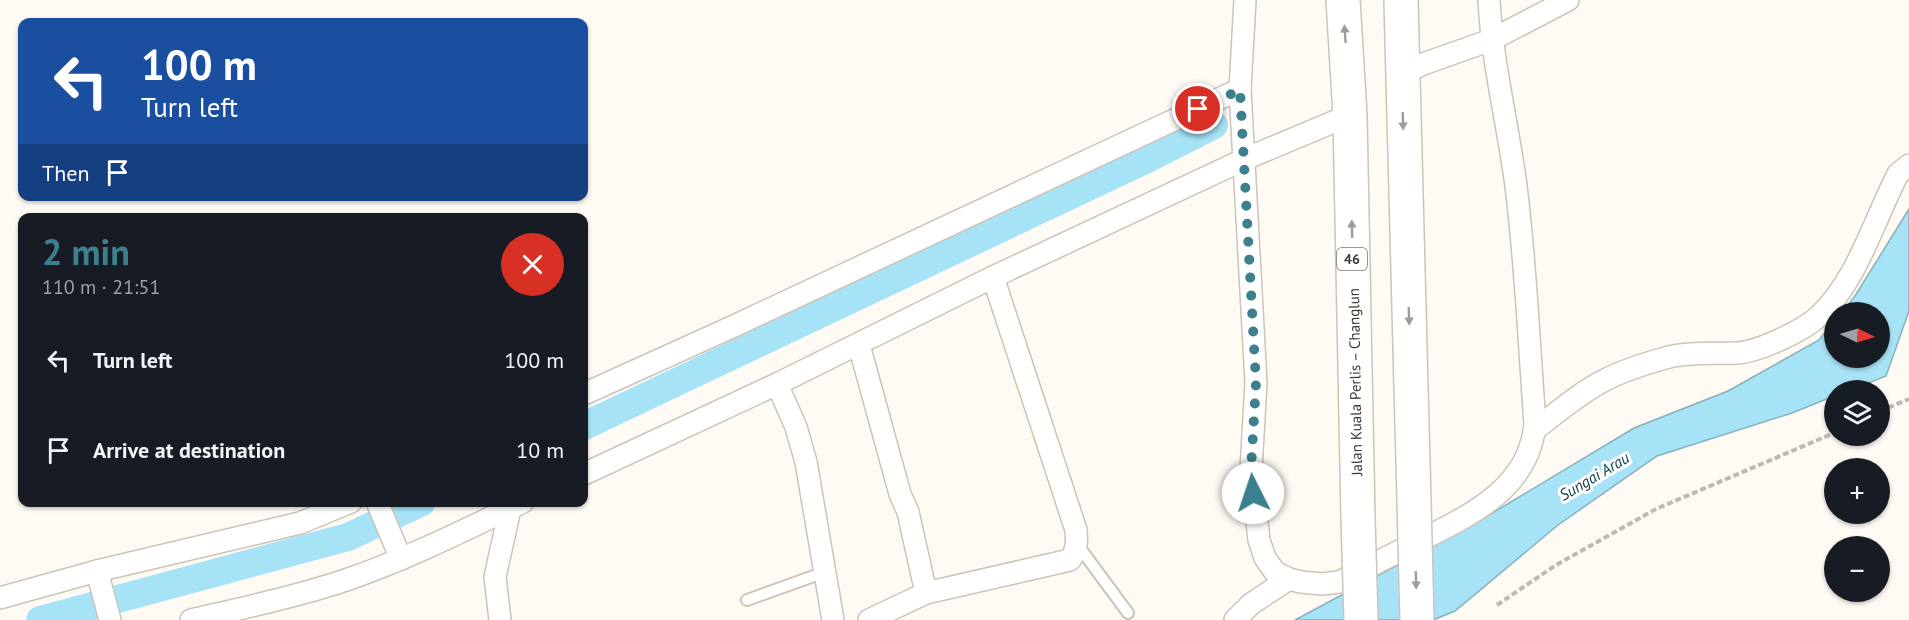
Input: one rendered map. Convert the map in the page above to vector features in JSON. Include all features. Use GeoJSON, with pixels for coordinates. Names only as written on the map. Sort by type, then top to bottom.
{"type":"FeatureCollection","features":[{"type":"Feature","properties":{"kind":"highway","name":"Jalan Kuala Perlis – Changlun"},"geometry":{"type":"LineString","coordinates":[[1343,0],[1350,116],[1361,620]]}},
{"type":"Feature","properties":{"kind":"highway"},"geometry":{"type":"LineString","coordinates":[[1401,0],[1412,69],[1414,501],[1417,620]]}},
{"type":"Feature","properties":{"kind":"street"},"geometry":{"type":"LineString","coordinates":[[1245,0],[1240,90],[1256,383],[1251,469],[1259,540],[1265,558],[1275,573],[1289,579],[1322,584],[1339,582],[1475,512],[1498,494],[1529,453],[1534,430],[1526,294],[1516,187],[1491,40],[1489,0]]}},
{"type":"Feature","properties":{"kind":"street"},"geometry":{"type":"LineString","coordinates":[[1412,69],[1491,40],[1568,0]]}},
{"type":"Feature","properties":{"kind":"street"},"geometry":{"type":"LineString","coordinates":[[588,392],[1240,90]]}},
{"type":"Feature","properties":{"kind":"street"},"geometry":{"type":"LineString","coordinates":[[588,472],[859,345],[993,277],[1245,159],[1350,116]]}},
{"type":"Feature","properties":{"kind":"street"},"geometry":{"type":"LineString","coordinates":[[1534,430],[1604,380],[1638,366],[1672,357],[1714,352],[1740,353],[1793,334],[1818,317],[1840,292],[1898,174],[1909,165]]}},
{"type":"Feature","properties":{"kind":"street"},"geometry":{"type":"LineString","coordinates":[[869,620],[926,593],[1070,560],[1074,555],[1077,544],[1076,530],[993,277]]}},
{"type":"Feature","properties":{"kind":"street"},"geometry":{"type":"LineString","coordinates":[[859,345],[900,494],[908,512],[926,593]]}},
{"type":"Feature","properties":{"kind":"street"},"geometry":{"type":"LineString","coordinates":[[777,384],[796,427],[806,462],[833,620]]}},
{"type":"Feature","properties":{"kind":"street"},"geometry":{"type":"LineString","coordinates":[[0,598],[99,579],[300,523],[339,507]]}},
{"type":"Feature","properties":{"kind":"street"},"geometry":{"type":"LineString","coordinates":[[379,507],[399,554]]}},
{"type":"Feature","properties":{"kind":"street"},"geometry":{"type":"LineString","coordinates":[[191,620],[282,600],[347,580],[399,554],[514,507]]}},
{"type":"Feature","properties":{"kind":"street"},"geometry":{"type":"LineString","coordinates":[[500,620],[495,577],[516,507]]}},
{"type":"Feature","properties":{"kind":"street"},"geometry":{"type":"LineString","coordinates":[[99,579],[110,620]]}},
{"type":"Feature","properties":{"kind":"street"},"geometry":{"type":"LineString","coordinates":[[1235,620],[1251,604],[1289,579]]}},
{"type":"Feature","properties":{"kind":"lane"},"geometry":{"type":"LineString","coordinates":[[1077,544],[1128,613]]}},
{"type":"Feature","properties":{"kind":"lane"},"geometry":{"type":"LineString","coordinates":[[747,600],[825,572]]}},
{"type":"Feature","properties":{"kind":"path"},"geometry":{"type":"LineString","coordinates":[[1890,407],[1909,399]]}},
{"type":"Feature","properties":{"kind":"path"},"geometry":{"type":"LineString","coordinates":[[1497,605],[1556,565],[1656,509],[1824,437]]}},
{"type":"Feature","properties":{"kind":"water"},"geometry":{"type":"Polygon","coordinates":[[[1909,209],[1909,311],[1890,365],[1890,302],[1850,302],[1909,209]]]}},
{"type":"Feature","properties":{"kind":"water","name":"Sungai Arau"},"geometry":{"type":"Polygon","coordinates":[[[1824,334],[1824,368],[1889,368],[1886,376],[1876,380],[1824,380],[1824,400],[1792,413],[1657,456],[1558,525],[1455,611],[1433,620],[1295,620],[1474,524],[1634,428],[1728,391],[1819,340],[1824,334]]]}},
{"type":"Feature","properties":{"kind":"waterway"},"geometry":{"type":"LineString","coordinates":[[588,424],[1214,125]]}},
{"type":"Feature","properties":{"kind":"waterway"},"geometry":{"type":"LineString","coordinates":[[40,620],[348,537],[411,507]]}},
{"type":"Feature","properties":{"kind":"route"},"geometry":{"type":"LineString","coordinates":[[1198,109],[1240,90],[1256,383],[1251,469],[1253,493]]}}]}
